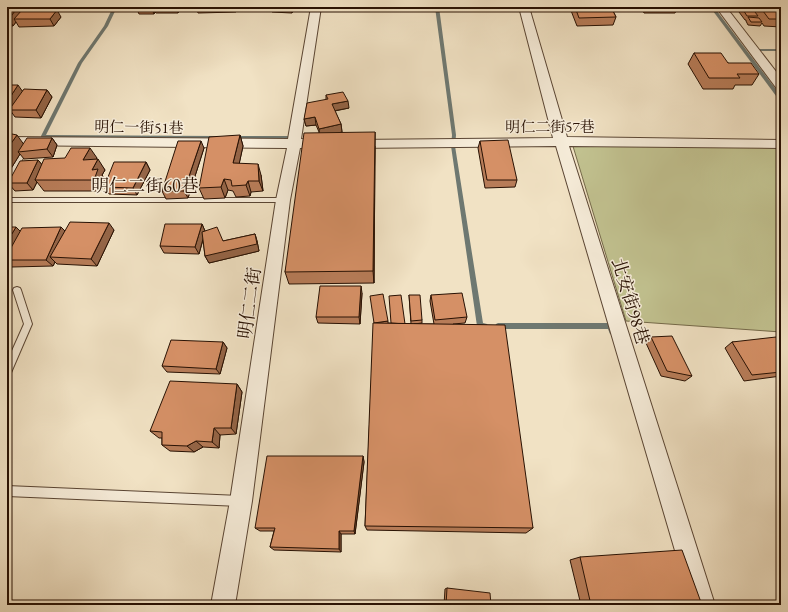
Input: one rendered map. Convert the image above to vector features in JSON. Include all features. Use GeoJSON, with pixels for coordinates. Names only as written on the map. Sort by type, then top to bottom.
{"type":"FeatureCollection","features":[{"type":"Feature","properties":{"kind":"street","name":"明仁二街"},"geometry":{"type":"LineString","coordinates":[[223,605],[241,501],[283,200],[294,145],[316,7]]}},
{"type":"Feature","properties":{"kind":"street","name":"北安街98巷"},"geometry":{"type":"LineString","coordinates":[[524,7],[561,142],[703,605]]}},
{"type":"Feature","properties":{"kind":"street"},"geometry":{"type":"LineString","coordinates":[[721,7],[781,86]]}},
{"type":"Feature","properties":{"kind":"street","name":"明仁一街51巷"},"geometry":{"type":"LineString","coordinates":[[7,141],[294,145]]}},
{"type":"Feature","properties":{"kind":"street","name":"明仁二街57巷"},"geometry":{"type":"LineString","coordinates":[[294,145],[561,142],[696,142],[781,144]]}},
{"type":"Feature","properties":{"kind":"lane"},"geometry":{"type":"LineString","coordinates":[[7,179],[31,141]]}},
{"type":"Feature","properties":{"kind":"lane","name":"明仁二街60巷"},"geometry":{"type":"LineString","coordinates":[[7,200],[283,200]]}},
{"type":"Feature","properties":{"kind":"lane"},"geometry":{"type":"LineString","coordinates":[[7,372],[28,324],[17,290]]}},
{"type":"Feature","properties":{"kind":"lane"},"geometry":{"type":"LineString","coordinates":[[7,491],[241,501]]}},
{"type":"Feature","properties":{"kind":"green space"},"geometry":{"type":"Polygon","coordinates":[[[781,141],[781,332],[626,321],[572,143],[781,141]]]}},
{"type":"Feature","properties":{"kind":"building"},"geometry":{"type":"Polygon","coordinates":[[[575,7],[611,7],[616,17],[579,18],[575,7]]]}},
{"type":"Feature","properties":{"kind":"building"},"geometry":{"type":"Polygon","coordinates":[[[760,7],[781,7],[781,19],[769,19],[760,7]]]}},
{"type":"Feature","properties":{"kind":"building"},"geometry":{"type":"Polygon","coordinates":[[[7,8],[17,8],[9,19],[7,19],[7,8]]]}},
{"type":"Feature","properties":{"kind":"building"},"geometry":{"type":"Polygon","coordinates":[[[742,8],[752,8],[758,16],[747,16],[742,8]]]}},
{"type":"Feature","properties":{"kind":"building"},"geometry":{"type":"Polygon","coordinates":[[[22,10],[57,10],[50,19],[14,19],[22,10]]]}},
{"type":"Feature","properties":{"kind":"building"},"geometry":{"type":"Polygon","coordinates":[[[748,17],[759,18],[762,22],[751,22],[748,17]]]}},
{"type":"Feature","properties":{"kind":"building"},"geometry":{"type":"Polygon","coordinates":[[[694,53],[721,53],[728,63],[751,63],[759,74],[737,74],[740,78],[709,78],[694,53]]]}},
{"type":"Feature","properties":{"kind":"building"},"geometry":{"type":"Polygon","coordinates":[[[7,85],[18,85],[7,102],[7,85]]]}},
{"type":"Feature","properties":{"kind":"building"},"geometry":{"type":"Polygon","coordinates":[[[24,89],[47,90],[36,110],[9,110],[24,89]]]}},
{"type":"Feature","properties":{"kind":"building"},"geometry":{"type":"Polygon","coordinates":[[[343,92],[348,101],[332,104],[341,124],[319,129],[315,117],[304,119],[307,103],[328,99],[326,95],[343,92]]]}},
{"type":"Feature","properties":{"kind":"building"},"geometry":{"type":"Polygon","coordinates":[[[375,132],[373,271],[285,272],[304,133],[375,132]]]}},
{"type":"Feature","properties":{"kind":"building"},"geometry":{"type":"Polygon","coordinates":[[[7,133],[17,135],[7,149],[7,133]]]}},
{"type":"Feature","properties":{"kind":"building"},"geometry":{"type":"Polygon","coordinates":[[[240,135],[233,163],[258,164],[259,181],[248,181],[246,185],[232,186],[231,180],[224,179],[221,187],[199,188],[209,137],[240,135]]]}},
{"type":"Feature","properties":{"kind":"building"},"geometry":{"type":"Polygon","coordinates":[[[27,138],[52,138],[47,149],[18,152],[27,138]]]}},
{"type":"Feature","properties":{"kind":"building"},"geometry":{"type":"Polygon","coordinates":[[[508,140],[517,180],[487,180],[480,141],[508,140]]]}},
{"type":"Feature","properties":{"kind":"building"},"geometry":{"type":"Polygon","coordinates":[[[178,141],[201,141],[184,191],[162,191],[178,141]]]}},
{"type":"Feature","properties":{"kind":"building"},"geometry":{"type":"Polygon","coordinates":[[[71,148],[90,148],[83,160],[98,159],[92,170],[98,169],[94,180],[35,180],[44,159],[65,158],[71,148]]]}},
{"type":"Feature","properties":{"kind":"building"},"geometry":{"type":"Polygon","coordinates":[[[38,160],[27,183],[8,183],[20,161],[38,160]]]}},
{"type":"Feature","properties":{"kind":"building"},"geometry":{"type":"Polygon","coordinates":[[[114,162],[146,162],[133,188],[104,187],[114,162]]]}},
{"type":"Feature","properties":{"kind":"building"},"geometry":{"type":"Polygon","coordinates":[[[70,222],[109,223],[91,259],[50,257],[70,222]]]}},
{"type":"Feature","properties":{"kind":"building"},"geometry":{"type":"Polygon","coordinates":[[[165,224],[202,224],[195,247],[160,246],[165,224]]]}},
{"type":"Feature","properties":{"kind":"building"},"geometry":{"type":"Polygon","coordinates":[[[7,227],[16,227],[7,242],[7,227]]]}},
{"type":"Feature","properties":{"kind":"building"},"geometry":{"type":"Polygon","coordinates":[[[61,227],[46,260],[7,260],[7,255],[22,228],[61,227]]]}},
{"type":"Feature","properties":{"kind":"building"},"geometry":{"type":"Polygon","coordinates":[[[217,227],[223,241],[255,234],[257,244],[205,256],[202,232],[217,227]]]}},
{"type":"Feature","properties":{"kind":"building"},"geometry":{"type":"Polygon","coordinates":[[[320,286],[361,286],[359,317],[316,317],[320,286]]]}},
{"type":"Feature","properties":{"kind":"building"},"geometry":{"type":"Polygon","coordinates":[[[462,293],[467,317],[435,320],[431,295],[462,293]]]}},
{"type":"Feature","properties":{"kind":"building"},"geometry":{"type":"Polygon","coordinates":[[[383,294],[388,321],[374,323],[370,296],[383,294]]]}},
{"type":"Feature","properties":{"kind":"building"},"geometry":{"type":"Polygon","coordinates":[[[401,295],[405,324],[391,323],[389,296],[401,295]]]}},
{"type":"Feature","properties":{"kind":"building"},"geometry":{"type":"Polygon","coordinates":[[[409,295],[420,295],[422,320],[411,321],[409,295]]]}},
{"type":"Feature","properties":{"kind":"building"},"geometry":{"type":"Polygon","coordinates":[[[373,323],[505,325],[533,528],[365,526],[373,323]]]}},
{"type":"Feature","properties":{"kind":"building"},"geometry":{"type":"Polygon","coordinates":[[[672,336],[692,376],[667,371],[651,337],[672,336]]]}},
{"type":"Feature","properties":{"kind":"building"},"geometry":{"type":"Polygon","coordinates":[[[776,337],[781,344],[781,372],[752,375],[732,342],[776,337]]]}},
{"type":"Feature","properties":{"kind":"building"},"geometry":{"type":"Polygon","coordinates":[[[171,340],[223,342],[216,369],[162,366],[171,340]]]}},
{"type":"Feature","properties":{"kind":"building"},"geometry":{"type":"Polygon","coordinates":[[[170,381],[237,384],[231,428],[214,428],[212,442],[196,441],[187,446],[162,445],[162,432],[150,431],[170,381]]]}},
{"type":"Feature","properties":{"kind":"building"},"geometry":{"type":"Polygon","coordinates":[[[267,456],[363,456],[354,531],[339,531],[339,549],[270,547],[275,528],[255,528],[267,456]]]}},
{"type":"Feature","properties":{"kind":"building"},"geometry":{"type":"Polygon","coordinates":[[[682,550],[702,605],[591,605],[580,557],[682,550]]]}},
{"type":"Feature","properties":{"kind":"building"},"geometry":{"type":"Polygon","coordinates":[[[447,588],[490,593],[491,605],[446,605],[447,588]]]}},
{"type":"Feature","properties":{"kind":"waterway"},"geometry":{"type":"LineString","coordinates":[[115,7],[106,26],[80,63],[43,136],[216,137]]}},
{"type":"Feature","properties":{"kind":"waterway"},"geometry":{"type":"LineString","coordinates":[[437,7],[454,135],[453,146],[480,326],[485,326]]}},
{"type":"Feature","properties":{"kind":"waterway"},"geometry":{"type":"LineString","coordinates":[[712,7],[781,99]]}},
{"type":"Feature","properties":{"kind":"waterway"},"geometry":{"type":"LineString","coordinates":[[755,46],[758,50],[781,50]]}},
{"type":"Feature","properties":{"kind":"waterway"},"geometry":{"type":"LineString","coordinates":[[233,137],[296,137]]}},
{"type":"Feature","properties":{"kind":"waterway"},"geometry":{"type":"LineString","coordinates":[[498,326],[611,326],[612,332]]}}]}
